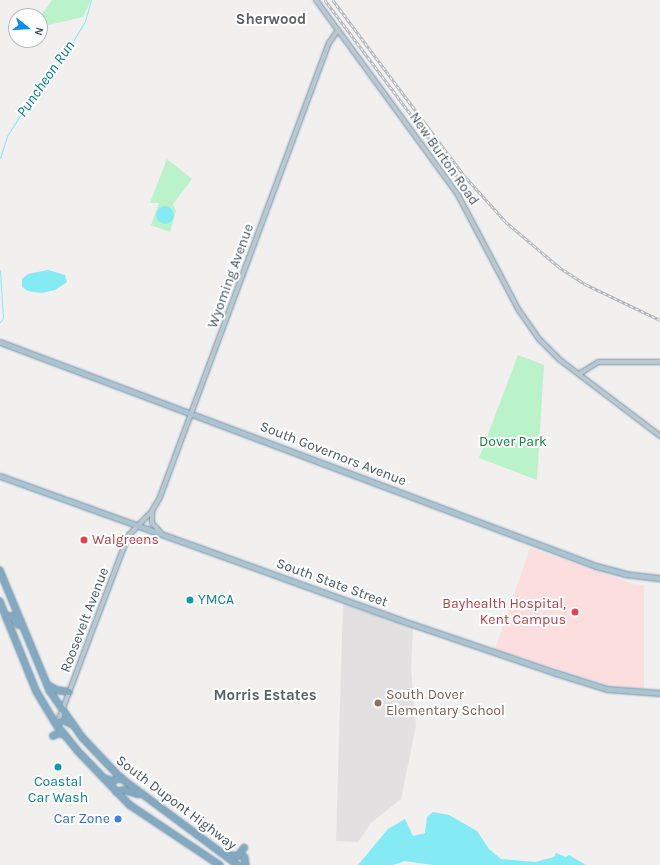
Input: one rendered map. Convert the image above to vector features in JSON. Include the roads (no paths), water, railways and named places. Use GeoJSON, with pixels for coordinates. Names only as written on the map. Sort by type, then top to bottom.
{"type":"FeatureCollection","features":[{"type":"Feature","properties":{"kind":"highway","name":"South Dupont Highway"},"geometry":{"type":"LineString","coordinates":[[0,570],[36,661],[62,710],[72,724],[103,762],[121,778],[238,865]]}},
{"type":"Feature","properties":{"kind":"highway","name":"South Dupont Highway"},"geometry":{"type":"LineString","coordinates":[[0,601],[37,692],[65,735],[100,776],[116,792],[157,825],[221,865]]}},
{"type":"Feature","properties":{"kind":"highway"},"geometry":{"type":"LineString","coordinates":[[6,617],[12,616],[18,622],[29,650],[36,661]]}},
{"type":"Feature","properties":{"kind":"highway"},"geometry":{"type":"LineString","coordinates":[[48,685],[57,690],[69,692]]}},
{"type":"Feature","properties":{"kind":"highway"},"geometry":{"type":"LineString","coordinates":[[57,723],[64,720],[72,724]]}},
{"type":"Feature","properties":{"kind":"highway"},"geometry":{"type":"LineString","coordinates":[[53,736],[59,733],[65,735]]}},
{"type":"Feature","properties":{"kind":"highway"},"geometry":{"type":"LineString","coordinates":[[100,776],[113,781],[121,778]]}},
{"type":"Feature","properties":{"kind":"highway"},"geometry":{"type":"LineString","coordinates":[[116,792],[130,791],[145,797]]}},
{"type":"Feature","properties":{"kind":"highway"},"geometry":{"type":"LineString","coordinates":[[225,855],[238,856],[244,848]]}},
{"type":"Feature","properties":{"kind":"highway"},"geometry":{"type":"LineString","coordinates":[[245,857],[246,865]]}},
{"type":"Feature","properties":{"kind":"main road","name":"South Governors Avenue"},"geometry":{"type":"LineString","coordinates":[[0,342],[596,566],[625,574],[660,578]]}},
{"type":"Feature","properties":{"kind":"main road","name":"South State Street"},"geometry":{"type":"LineString","coordinates":[[0,476],[458,641],[600,687],[627,692],[660,693]]}},
{"type":"Feature","properties":{"kind":"street","name":"New Burton Road"},"geometry":{"type":"LineString","coordinates":[[316,0],[458,195],[518,309],[540,339],[560,360],[660,436]]}},
{"type":"Feature","properties":{"kind":"street","name":"Wyoming Avenue"},"geometry":{"type":"LineString","coordinates":[[137,526],[153,510],[160,497],[329,43],[338,30]]}},
{"type":"Feature","properties":{"kind":"street"},"geometry":{"type":"LineString","coordinates":[[579,374],[598,362],[660,362]]}},
{"type":"Feature","properties":{"kind":"street"},"geometry":{"type":"LineString","coordinates":[[153,510],[152,523],[162,535]]}},
{"type":"Feature","properties":{"kind":"street","name":"Roosevelt Avenue"},"geometry":{"type":"LineString","coordinates":[[57,723],[128,536],[137,526]]}},
{"type":"Feature","properties":{"kind":"water"},"geometry":{"type":"Polygon","coordinates":[[[165,206],[171,209],[174,215],[171,221],[165,224],[159,221],[156,215],[159,209],[165,206]]]}},
{"type":"Feature","properties":{"kind":"water"},"geometry":{"type":"Polygon","coordinates":[[[48,270],[65,275],[67,282],[55,290],[42,293],[28,291],[22,287],[22,279],[28,274],[48,270]]]}},
{"type":"Feature","properties":{"kind":"water"},"geometry":{"type":"Polygon","coordinates":[[[433,812],[449,815],[477,831],[489,849],[501,859],[535,862],[554,857],[556,853],[566,857],[569,855],[586,865],[433,865],[405,861],[393,865],[358,865],[388,829],[405,819],[413,836],[425,833],[427,817],[433,812]]]}},
{"type":"Feature","properties":{"kind":"waterway","name":"Puncheon Run"},"geometry":{"type":"LineString","coordinates":[[0,158],[7,136],[33,95],[52,76],[85,21],[91,0]]}},
{"type":"Feature","properties":{"kind":"waterway","name":"Puncheon Run"},"geometry":{"type":"LineString","coordinates":[[0,270],[3,318],[0,322]]}},
{"type":"Feature","properties":{"kind":"railway"},"geometry":{"type":"LineString","coordinates":[[325,0],[464,185]]}},
{"type":"Feature","properties":{"kind":"railway"},"geometry":{"type":"LineString","coordinates":[[333,0],[463,174],[506,222],[559,267],[587,285],[660,320]]}},
{"type":"Feature","properties":{"kind":"place","name":"Walgreens"},"geometry":{"type":"Point","coordinates":[84,540]}},
{"type":"Feature","properties":{"kind":"place","name":"YMCA"},"geometry":{"type":"Point","coordinates":[190,600]}},
{"type":"Feature","properties":{"kind":"place","name":"Bayhealth Hospital, Kent Campus"},"geometry":{"type":"Point","coordinates":[575,612]}},
{"type":"Feature","properties":{"kind":"place","name":"South Dover Elementary School"},"geometry":{"type":"Point","coordinates":[378,703]}},
{"type":"Feature","properties":{"kind":"place","name":"Coastal Car Wash"},"geometry":{"type":"Point","coordinates":[58,767]}},
{"type":"Feature","properties":{"kind":"place","name":"Car Zone"},"geometry":{"type":"Point","coordinates":[118,819]}},
{"type":"Feature","properties":{"kind":"district","name":"Sherwood"},"geometry":{"type":"Point","coordinates":[271,20]}},
{"type":"Feature","properties":{"kind":"district","name":"Morris Estates"},"geometry":{"type":"Point","coordinates":[265,696]}},
{"type":"Feature","properties":{"kind":"park label","name":"Dover Park"},"geometry":{"type":"Point","coordinates":[513,442]}}]}
